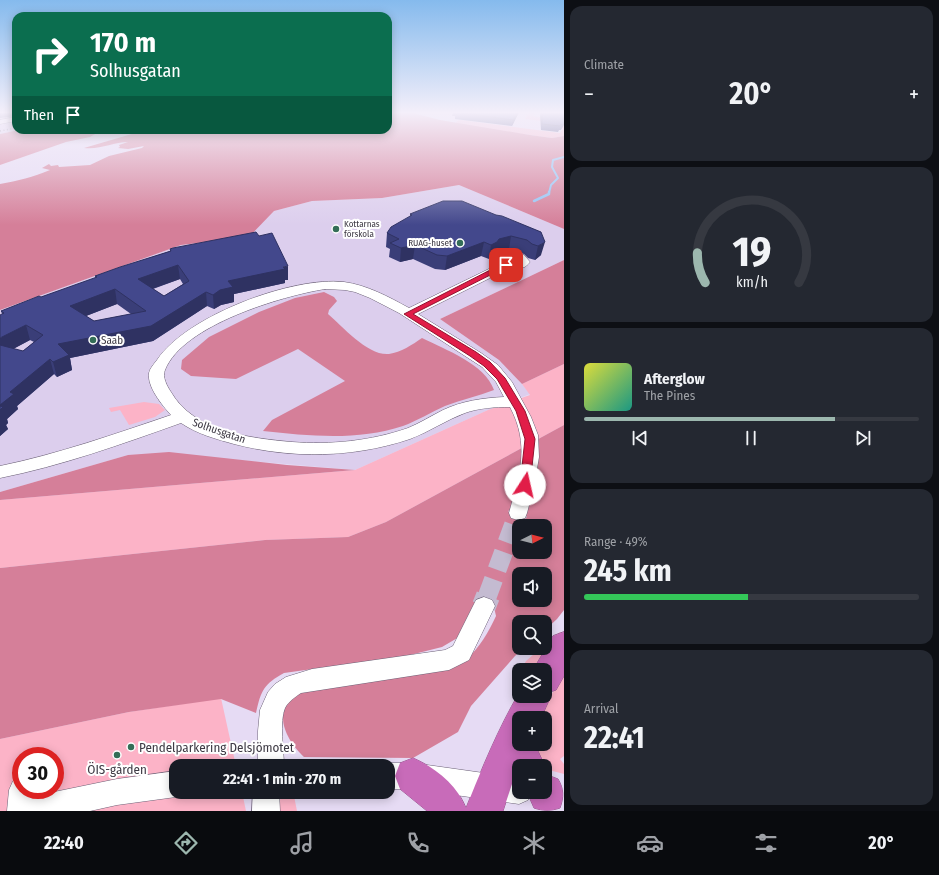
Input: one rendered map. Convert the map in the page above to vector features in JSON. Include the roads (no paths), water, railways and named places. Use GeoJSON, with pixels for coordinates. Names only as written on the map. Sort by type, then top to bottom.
{"type":"FeatureCollection","features":[{"type":"Feature","properties":{"kind":"highway"},"geometry":{"type":"LineString","coordinates":[[552,666],[564,646]]}},
{"type":"Feature","properties":{"kind":"highway"},"geometry":{"type":"LineString","coordinates":[[401,776],[442,800],[450,811]]}},
{"type":"Feature","properties":{"kind":"street"},"geometry":{"type":"LineString","coordinates":[[407,314],[506,265]]}},
{"type":"Feature","properties":{"kind":"street","name":"Solhusgatan"},"geometry":{"type":"LineString","coordinates":[[515,402],[483,403],[465,407],[412,433],[351,447],[278,447],[243,441],[194,424],[182,417],[169,401],[160,386],[157,378],[157,370],[163,360],[186,338],[230,312],[270,296],[307,288],[337,284],[359,288],[407,314],[487,364],[501,378],[515,402],[526,425],[530,439],[527,476],[518,513]]}},
{"type":"Feature","properties":{"kind":"street"},"geometry":{"type":"LineString","coordinates":[[0,472],[14,470],[115,440],[182,417]]}},
{"type":"Feature","properties":{"kind":"street"},"geometry":{"type":"LineString","coordinates":[[272,759],[270,728],[273,705],[278,696],[294,684],[449,660],[461,653],[484,606]]}},
{"type":"Feature","properties":{"kind":"street"},"geometry":{"type":"LineString","coordinates":[[401,776],[512,793]]}},
{"type":"Feature","properties":{"kind":"street"},"geometry":{"type":"LineString","coordinates":[[28,802],[169,785]]}},
{"type":"Feature","properties":{"kind":"street"},"geometry":{"type":"LineString","coordinates":[[266,799],[266,811]]}},
{"type":"Feature","properties":{"kind":"waterway"},"geometry":{"type":"LineString","coordinates":[[549,193],[551,185],[558,178],[552,167],[553,160],[564,157]]}},
{"type":"Feature","properties":{"kind":"waterway"},"geometry":{"type":"LineString","coordinates":[[534,201],[549,193]]}},
{"type":"Feature","properties":{"kind":"tunnel"},"geometry":{"type":"LineString","coordinates":[[487,597],[518,513]]}},
{"type":"Feature","properties":{"kind":"tunnel"},"geometry":{"type":"LineString","coordinates":[[484,606],[488,596]]}},
{"type":"Feature","properties":{"kind":"place","name":"Kottarnas förskola"},"geometry":{"type":"Point","coordinates":[336,229]}},
{"type":"Feature","properties":{"kind":"place","name":"RUAG-huset"},"geometry":{"type":"Point","coordinates":[460,243]}},
{"type":"Feature","properties":{"kind":"place","name":"Saab"},"geometry":{"type":"Point","coordinates":[93,340]}},
{"type":"Feature","properties":{"kind":"place","name":"Pendelparkering Delsjömotet"},"geometry":{"type":"Point","coordinates":[131,747]}},
{"type":"Feature","properties":{"kind":"place","name":"ÖIS-gården"},"geometry":{"type":"Point","coordinates":[117,755]}}]}
